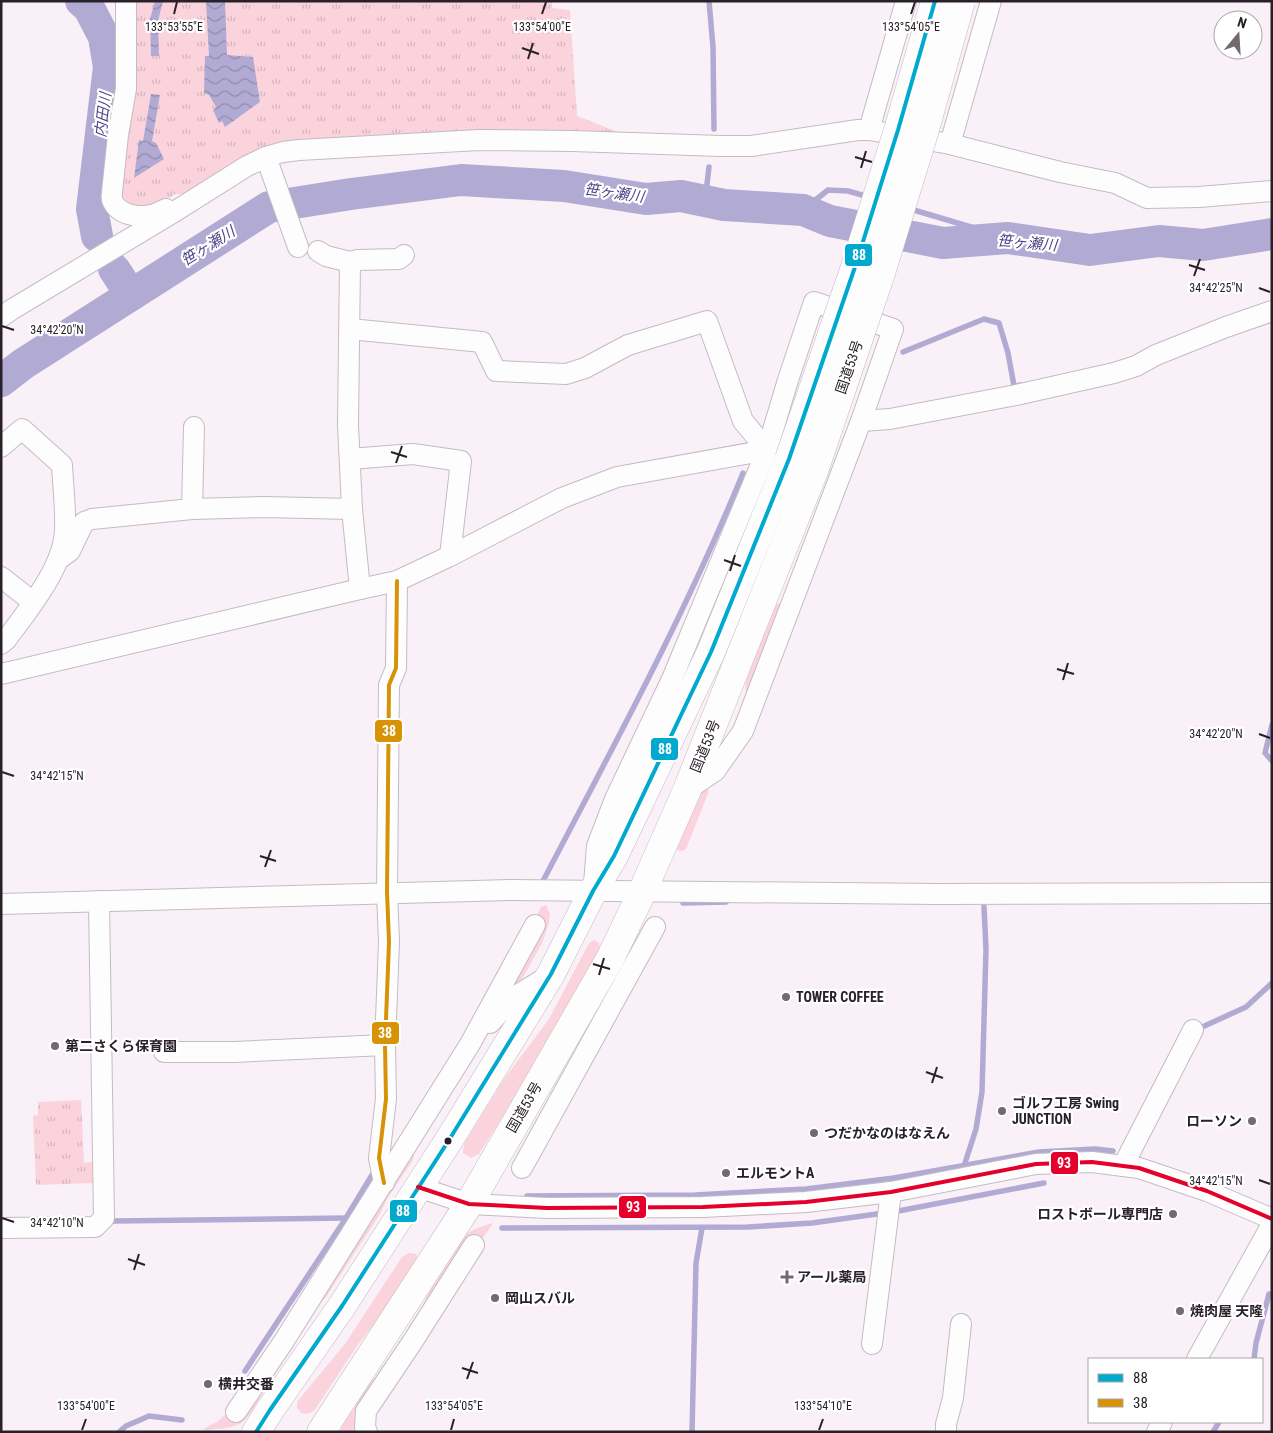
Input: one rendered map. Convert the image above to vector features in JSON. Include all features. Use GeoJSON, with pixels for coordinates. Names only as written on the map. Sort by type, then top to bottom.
{"type":"FeatureCollection","features":[{"type":"Feature","properties":{"kind":"highway","name":"国道53号"},"geometry":{"type":"LineString","coordinates":[[263,1421],[342,1306],[551,974],[614,856],[711,652],[778,454],[855,267],[898,130],[934,1]]}},
{"type":"Feature","properties":{"kind":"highway","name":"国道53号"},"geometry":{"type":"LineString","coordinates":[[321,1432],[469,1204],[610,959],[687,790],[815,468],[881,273],[963,1]]}},
{"type":"Feature","properties":{"kind":"street"},"geometry":{"type":"LineString","coordinates":[[126,1],[126,89],[118,135],[112,201],[120,210],[139,216],[152,215],[169,208],[174,212]]}},
{"type":"Feature","properties":{"kind":"street"},"geometry":{"type":"LineString","coordinates":[[869,130],[906,1]]}},
{"type":"Feature","properties":{"kind":"street"},"geometry":{"type":"LineString","coordinates":[[950,144],[991,3],[963,1]]}},
{"type":"Feature","properties":{"kind":"street"},"geometry":{"type":"LineString","coordinates":[[1,317],[246,166],[266,161],[283,152],[299,150],[479,140],[751,146],[869,130],[950,144],[1060,172],[1115,183],[1147,198],[1199,197],[1272,191]]}},
{"type":"Feature","properties":{"kind":"street"},"geometry":{"type":"LineString","coordinates":[[266,161],[298,247]]}},
{"type":"Feature","properties":{"kind":"street"},"geometry":{"type":"LineString","coordinates":[[318,251],[326,256],[350,262],[357,260],[399,259],[404,255]]}},
{"type":"Feature","properties":{"kind":"street"},"geometry":{"type":"LineString","coordinates":[[350,262],[348,425],[352,509],[360,589]]}},
{"type":"Feature","properties":{"kind":"street"},"geometry":{"type":"LineString","coordinates":[[687,790],[715,771],[743,731],[861,421],[893,329],[814,302],[788,380],[778,454]]}},
{"type":"Feature","properties":{"kind":"street"},"geometry":{"type":"LineString","coordinates":[[861,421],[890,419],[1114,374],[1208,334],[1272,311]]}},
{"type":"Feature","properties":{"kind":"street"},"geometry":{"type":"LineString","coordinates":[[350,329],[482,342],[496,371],[566,374],[585,368],[628,345],[707,321],[743,421],[778,454]]}},
{"type":"Feature","properties":{"kind":"street"},"geometry":{"type":"LineString","coordinates":[[192,509],[194,427]]}},
{"type":"Feature","properties":{"kind":"street"},"geometry":{"type":"LineString","coordinates":[[1,447],[22,429],[62,465],[65,531],[59,559],[34,602],[1,644]]}},
{"type":"Feature","properties":{"kind":"street"},"geometry":{"type":"LineString","coordinates":[[350,460],[413,454],[460,461],[450,556]]}},
{"type":"Feature","properties":{"kind":"street"},"geometry":{"type":"LineString","coordinates":[[1,674],[397,581],[562,498],[617,477],[778,454]]}},
{"type":"Feature","properties":{"kind":"street"},"geometry":{"type":"LineString","coordinates":[[59,559],[70,551],[84,522],[92,519],[192,509],[264,507],[352,509]]}},
{"type":"Feature","properties":{"kind":"street"},"geometry":{"type":"LineString","coordinates":[[1,577],[34,602]]}},
{"type":"Feature","properties":{"kind":"street"},"geometry":{"type":"LineString","coordinates":[[384,1183],[379,1158],[386,1099],[385,1045],[389,942],[387,892],[389,685],[396,668],[397,581]]}},
{"type":"Feature","properties":{"kind":"street"},"geometry":{"type":"LineString","coordinates":[[736,669],[743,731]]}},
{"type":"Feature","properties":{"kind":"street"},"geometry":{"type":"LineString","coordinates":[[1,904],[546,889],[937,894],[1272,893]]}},
{"type":"Feature","properties":{"kind":"street"},"geometry":{"type":"LineString","coordinates":[[1,1228],[96,1227],[104,1218],[99,901]]}},
{"type":"Feature","properties":{"kind":"street"},"geometry":{"type":"LineString","coordinates":[[236,1412],[284,1341],[470,1044],[534,925]]}},
{"type":"Feature","properties":{"kind":"street"},"geometry":{"type":"LineString","coordinates":[[522,1168],[655,927]]}},
{"type":"Feature","properties":{"kind":"street"},"geometry":{"type":"LineString","coordinates":[[604,1020],[610,959]]}},
{"type":"Feature","properties":{"kind":"street"},"geometry":{"type":"LineString","coordinates":[[470,1044],[514,998],[551,974]]}},
{"type":"Feature","properties":{"kind":"street"},"geometry":{"type":"LineString","coordinates":[[1123,1166],[1193,1030]]}},
{"type":"Feature","properties":{"kind":"street"},"geometry":{"type":"LineString","coordinates":[[164,1052],[234,1052],[385,1045]]}},
{"type":"Feature","properties":{"kind":"street"},"geometry":{"type":"LineString","coordinates":[[548,1067],[585,1055]]}},
{"type":"Feature","properties":{"kind":"street"},"geometry":{"type":"LineString","coordinates":[[418,1187],[469,1204],[547,1208],[703,1208],[806,1202],[889,1206],[1036,1164],[1092,1162],[1139,1168],[1207,1191],[1272,1219]]}},
{"type":"Feature","properties":{"kind":"street"},"geometry":{"type":"LineString","coordinates":[[872,1345],[889,1206]]}},
{"type":"Feature","properties":{"kind":"street"},"geometry":{"type":"LineString","coordinates":[[1197,1358],[1272,1224]]}},
{"type":"Feature","properties":{"kind":"street"},"geometry":{"type":"LineString","coordinates":[[367,1432],[365,1428],[366,1411],[474,1245]]}},
{"type":"Feature","properties":{"kind":"street"},"geometry":{"type":"LineString","coordinates":[[356,1379],[413,1341],[423,1276]]}},
{"type":"Feature","properties":{"kind":"street"},"geometry":{"type":"LineString","coordinates":[[284,1341],[342,1306]]}},
{"type":"Feature","properties":{"kind":"street"},"geometry":{"type":"LineString","coordinates":[[946,1432],[946,1424],[953,1398],[960,1324]]}},
{"type":"Feature","properties":{"kind":"street"},"geometry":{"type":"LineString","coordinates":[[263,1421],[279,1376],[284,1341]]}},
{"type":"Feature","properties":{"kind":"green space"},"geometry":{"type":"Polygon","coordinates":[[[131,1],[552,1],[552,8],[570,10],[577,116],[636,139],[289,145],[192,194],[175,194],[155,208],[124,206],[116,186],[131,1]]]}},
{"type":"Feature","properties":{"kind":"green space"},"geometry":{"type":"Polygon","coordinates":[[[776,603],[787,606],[747,706],[745,680],[776,603]]]}},
{"type":"Feature","properties":{"kind":"green space"},"geometry":{"type":"Polygon","coordinates":[[[704,788],[709,791],[686,849],[682,851],[677,850],[677,845],[693,800],[704,788]]]}},
{"type":"Feature","properties":{"kind":"green space"},"geometry":{"type":"Polygon","coordinates":[[[546,905],[550,914],[542,943],[520,983],[502,1003],[535,919],[541,907],[546,905]]]}},
{"type":"Feature","properties":{"kind":"green space"},"geometry":{"type":"Polygon","coordinates":[[[594,940],[599,943],[600,948],[562,1022],[479,1154],[471,1158],[463,1153],[464,1144],[504,1079],[549,1019],[589,943],[594,940]]]}},
{"type":"Feature","properties":{"kind":"green space"},"geometry":{"type":"Polygon","coordinates":[[[81,1100],[84,1163],[92,1162],[93,1183],[36,1185],[33,1116],[38,1115],[38,1102],[81,1100]]]}},
{"type":"Feature","properties":{"kind":"green space"},"geometry":{"type":"Polygon","coordinates":[[[415,1148],[413,1160],[387,1199],[380,1214],[326,1297],[305,1320],[415,1148]]]}},
{"type":"Feature","properties":{"kind":"green space"},"geometry":{"type":"Polygon","coordinates":[[[493,1223],[479,1244],[421,1317],[428,1293],[460,1241],[471,1231],[493,1223]]]}},
{"type":"Feature","properties":{"kind":"green space"},"geometry":{"type":"Polygon","coordinates":[[[409,1253],[416,1254],[420,1261],[419,1268],[359,1343],[314,1411],[307,1414],[301,1413],[297,1408],[297,1402],[345,1344],[402,1257],[409,1253]]]}},
{"type":"Feature","properties":{"kind":"green space"},"geometry":{"type":"Polygon","coordinates":[[[384,1368],[388,1370],[354,1420],[359,1432],[340,1432],[345,1415],[364,1389],[384,1368]]]}},
{"type":"Feature","properties":{"kind":"green space"},"geometry":{"type":"Polygon","coordinates":[[[273,1370],[258,1401],[243,1422],[226,1428],[203,1429],[217,1422],[226,1414],[238,1420],[273,1370]]]}},
{"type":"Feature","properties":{"kind":"water"},"geometry":{"type":"Polygon","coordinates":[[[155,1],[163,1],[158,21],[159,56],[151,56],[150,19],[155,1]]]}},
{"type":"Feature","properties":{"kind":"water"},"geometry":{"type":"Polygon","coordinates":[[[206,1],[225,1],[227,55],[253,57],[260,102],[225,127],[222,121],[219,123],[213,110],[216,107],[209,95],[204,93],[205,56],[209,56],[206,1]]]}},
{"type":"Feature","properties":{"kind":"water"},"geometry":{"type":"Polygon","coordinates":[[[151,94],[160,95],[152,141],[156,143],[164,159],[134,178],[139,140],[143,141],[151,94]]]}},
{"type":"Feature","properties":{"kind":"waterway","name":"内田川"},"geometry":{"type":"LineString","coordinates":[[81,1],[89,8],[104,37],[109,67],[92,209],[97,236]]}},
{"type":"Feature","properties":{"kind":"waterway"},"geometry":{"type":"LineString","coordinates":[[709,1],[713,47],[714,129]]}},
{"type":"Feature","properties":{"kind":"waterway"},"geometry":{"type":"LineString","coordinates":[[705,201],[709,167]]}},
{"type":"Feature","properties":{"kind":"waterway","name":"笹ヶ瀬川"},"geometry":{"type":"LineString","coordinates":[[1,381],[23,364],[269,207],[461,180],[564,186],[646,199],[681,196],[724,205],[803,210],[830,221],[943,243],[1008,238],[1090,250],[1159,241],[1203,245],[1272,234]]}},
{"type":"Feature","properties":{"kind":"waterway"},"geometry":{"type":"LineString","coordinates":[[803,210],[828,190],[848,191],[869,197]]}},
{"type":"Feature","properties":{"kind":"waterway"},"geometry":{"type":"LineString","coordinates":[[907,208],[1008,238]]}},
{"type":"Feature","properties":{"kind":"waterway","name":"内田川"},"geometry":{"type":"LineString","coordinates":[[114,269],[131,295]]}},
{"type":"Feature","properties":{"kind":"waterway"},"geometry":{"type":"LineString","coordinates":[[903,352],[984,319],[999,323],[1008,353],[1014,386],[1021,385]]}},
{"type":"Feature","properties":{"kind":"waterway"},"geometry":{"type":"LineString","coordinates":[[543,881],[673,628],[698,577],[743,473]]}},
{"type":"Feature","properties":{"kind":"waterway"},"geometry":{"type":"LineString","coordinates":[[1272,725],[1265,753],[1272,761]]}},
{"type":"Feature","properties":{"kind":"waterway"},"geometry":{"type":"LineString","coordinates":[[683,903],[726,902]]}},
{"type":"Feature","properties":{"kind":"waterway"},"geometry":{"type":"LineString","coordinates":[[964,1166],[976,1129],[982,1092],[986,949],[984,907]]}},
{"type":"Feature","properties":{"kind":"waterway"},"geometry":{"type":"LineString","coordinates":[[1200,1028],[1246,1007],[1272,983]]}},
{"type":"Feature","properties":{"kind":"waterway"},"geometry":{"type":"LineString","coordinates":[[527,1196],[695,1195],[806,1189],[894,1178],[1039,1152],[1095,1149],[1113,1151]]}},
{"type":"Feature","properties":{"kind":"waterway"},"geometry":{"type":"LineString","coordinates":[[245,1371],[346,1218],[372,1175]]}},
{"type":"Feature","properties":{"kind":"waterway"},"geometry":{"type":"LineString","coordinates":[[893,1212],[1044,1183]]}},
{"type":"Feature","properties":{"kind":"waterway"},"geometry":{"type":"LineString","coordinates":[[502,1228],[748,1227],[812,1223],[884,1213]]}},
{"type":"Feature","properties":{"kind":"waterway"},"geometry":{"type":"LineString","coordinates":[[114,1221],[346,1218]]}},
{"type":"Feature","properties":{"kind":"waterway"},"geometry":{"type":"LineString","coordinates":[[692,1432],[696,1263],[702,1228]]}},
{"type":"Feature","properties":{"kind":"waterway"},"geometry":{"type":"LineString","coordinates":[[1254,1358],[1256,1343],[1269,1294]]}},
{"type":"Feature","properties":{"kind":"waterway"},"geometry":{"type":"LineString","coordinates":[[119,1432],[126,1426],[149,1416],[182,1420]]}},
{"type":"Feature","properties":{"kind":"waterway"},"geometry":{"type":"LineString","coordinates":[[1213,1432],[1218,1423]]}},
{"type":"Feature","properties":{"kind":"transit line","name":"88"},"geometry":{"type":"LineString","coordinates":[[256,1432],[342,1306],[449,1140],[551,974],[593,891],[614,856],[711,652],[789,459],[855,267],[898,130],[935,1]]}},
{"type":"Feature","properties":{"kind":"transit line","name":"38"},"geometry":{"type":"LineString","coordinates":[[384,1183],[379,1158],[386,1099],[385,1045],[389,942],[387,892],[389,685],[396,668],[397,581]]}},
{"type":"Feature","properties":{"kind":"transit line","name":"93"},"geometry":{"type":"LineString","coordinates":[[418,1187],[469,1204],[547,1208],[703,1207],[806,1202],[891,1192],[1036,1164],[1092,1162],[1139,1168],[1207,1191],[1272,1219]]}},
{"type":"Feature","properties":{"kind":"place","name":"TOWER COFFEE"},"geometry":{"type":"Point","coordinates":[786,997]}},
{"type":"Feature","properties":{"kind":"place","name":"第二さくら保育園"},"geometry":{"type":"Point","coordinates":[55,1046]}},
{"type":"Feature","properties":{"kind":"place","name":"ゴルフ工房 Swing JUNCTION"},"geometry":{"type":"Point","coordinates":[1002,1111]}},
{"type":"Feature","properties":{"kind":"place","name":"ローソン"},"geometry":{"type":"Point","coordinates":[1252,1121]}},
{"type":"Feature","properties":{"kind":"place","name":"つだかなのはなえん"},"geometry":{"type":"Point","coordinates":[814,1133]}},
{"type":"Feature","properties":{"kind":"place","name":"エルモントA"},"geometry":{"type":"Point","coordinates":[726,1173]}},
{"type":"Feature","properties":{"kind":"place","name":"ロストボール専門店"},"geometry":{"type":"Point","coordinates":[1173,1214]}},
{"type":"Feature","properties":{"kind":"place","name":"アール薬局"},"geometry":{"type":"Point","coordinates":[787,1277]}},
{"type":"Feature","properties":{"kind":"place","name":"岡山スバル"},"geometry":{"type":"Point","coordinates":[495,1298]}},
{"type":"Feature","properties":{"kind":"place","name":"焼肉屋 天隆"},"geometry":{"type":"Point","coordinates":[1180,1311]}},
{"type":"Feature","properties":{"kind":"place","name":"横井交番"},"geometry":{"type":"Point","coordinates":[208,1384]}}]}
